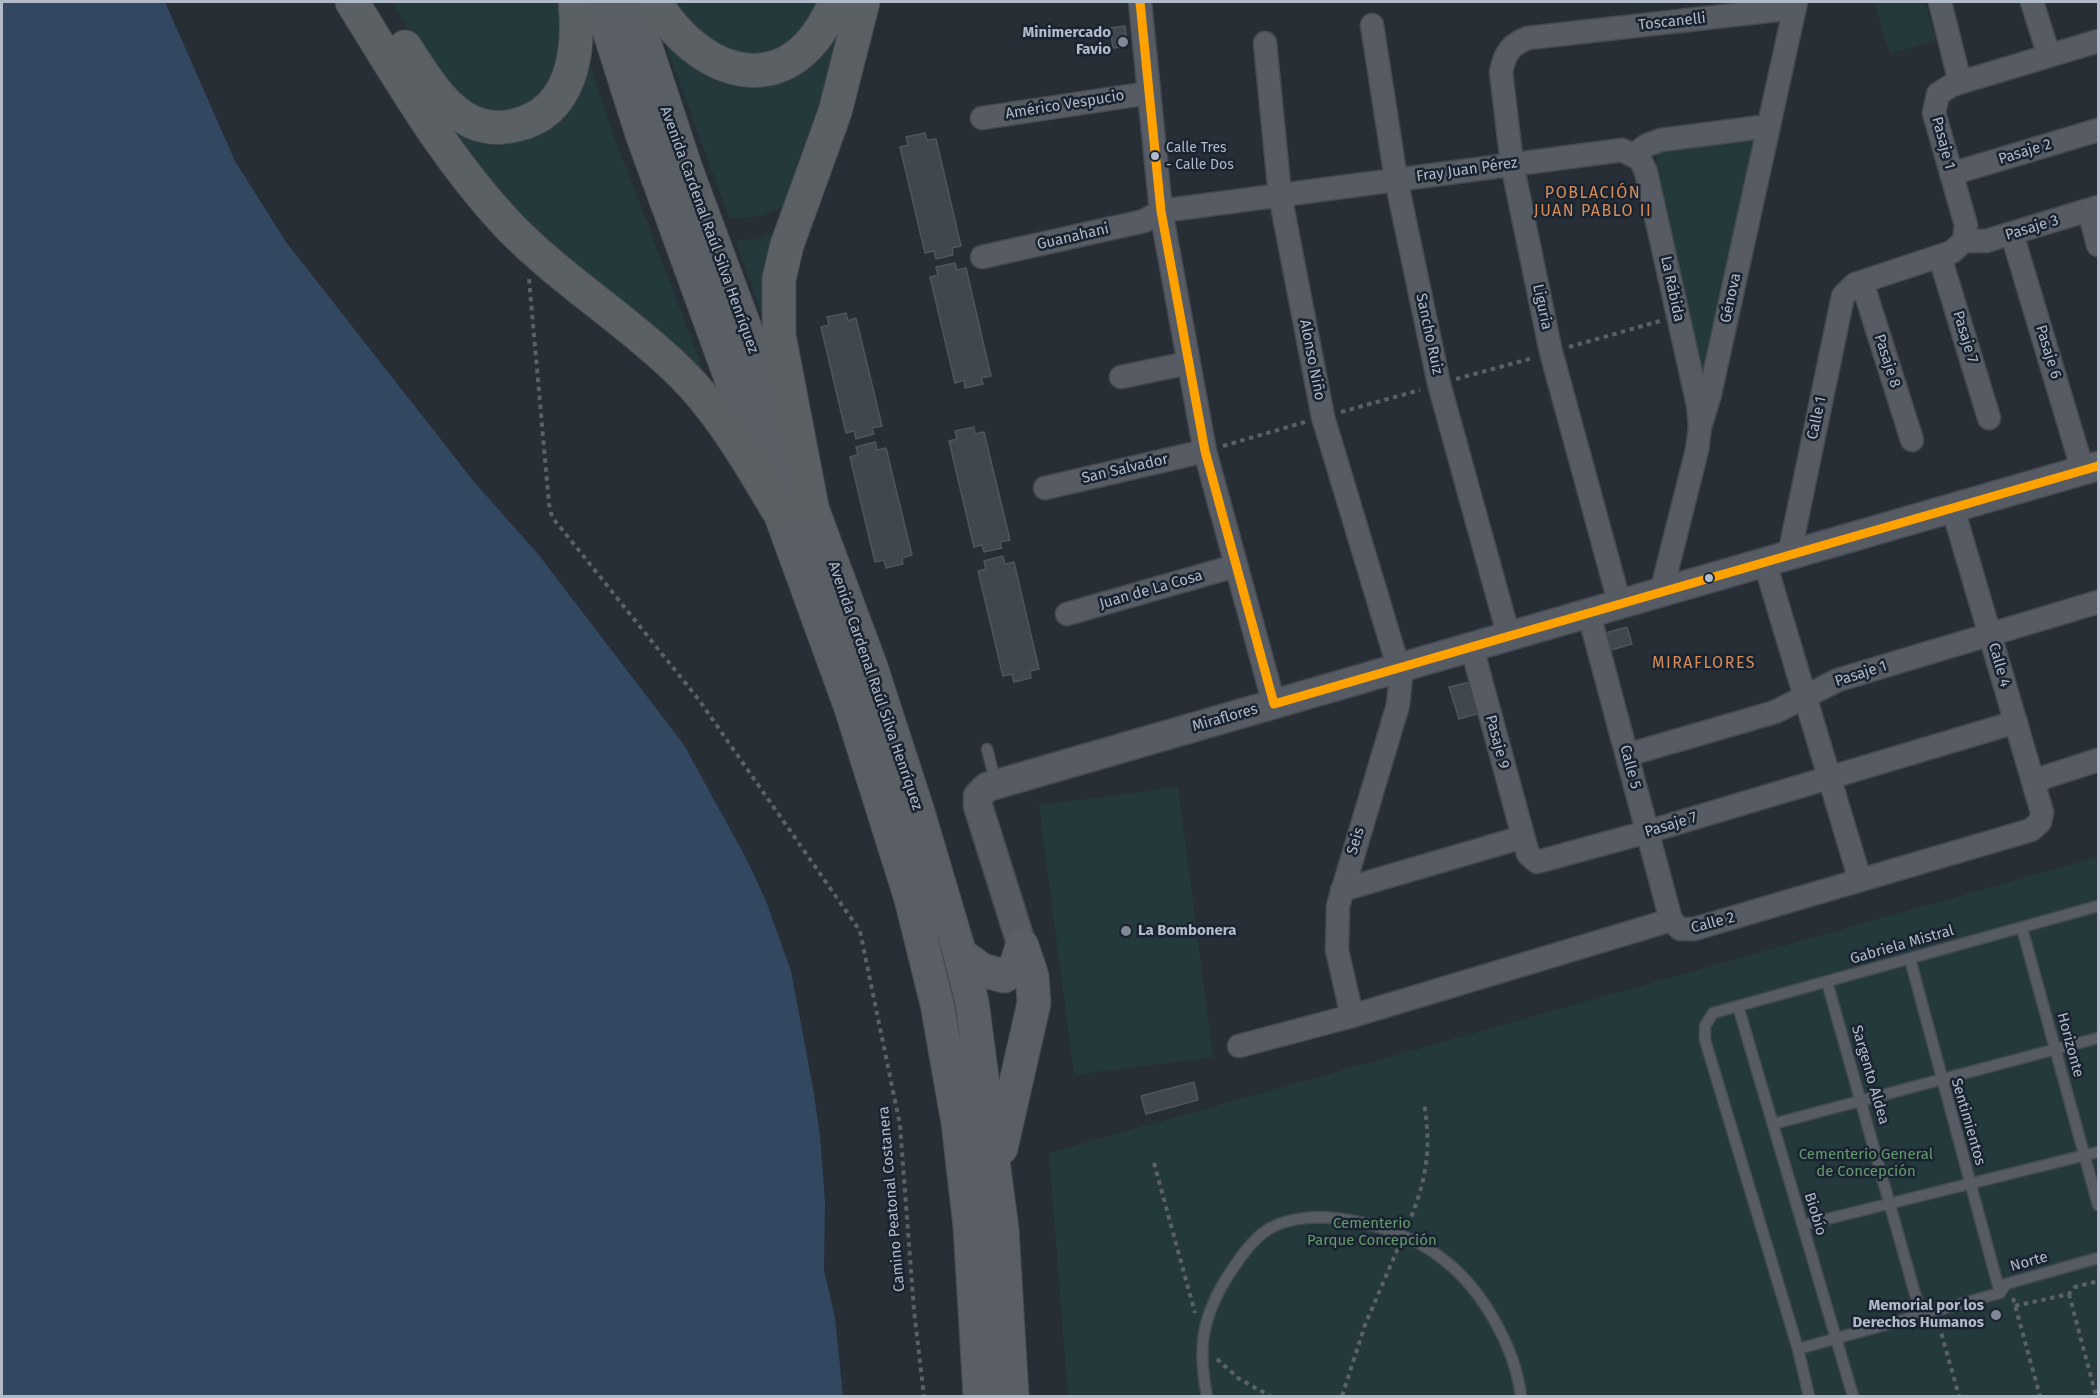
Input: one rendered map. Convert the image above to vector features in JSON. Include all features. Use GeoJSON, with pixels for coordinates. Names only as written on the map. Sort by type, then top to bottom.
{"type":"FeatureCollection","features":[{"type":"Feature","properties":{"kind":"highway"},"geometry":{"type":"LineString","coordinates":[[352,2],[425,120],[485,199],[558,273],[681,373],[733,438],[777,509]]}},
{"type":"Feature","properties":{"kind":"highway"},"geometry":{"type":"LineString","coordinates":[[376,2],[437,92],[461,116],[472,122],[497,128],[533,120],[545,112],[560,95],[576,53],[575,2]]}},
{"type":"Feature","properties":{"kind":"highway"},"geometry":{"type":"LineString","coordinates":[[655,2],[678,34],[702,55],[723,65],[749,69],[779,64],[800,53],[817,36],[835,2]]}},
{"type":"Feature","properties":{"kind":"highway"},"geometry":{"type":"LineString","coordinates":[[812,507],[779,335],[779,279],[787,245],[835,112],[863,2]]}},
{"type":"Feature","properties":{"kind":"main road","name":"Avenida Cardenal Raúl Silva Henríquez"},"geometry":{"type":"LineString","coordinates":[[600,2],[642,134],[874,777],[911,899],[937,1004],[958,1122],[980,1396]]}},
{"type":"Feature","properties":{"kind":"main road","name":"Avenida Cardenal Raúl Silva Henríquez"},"geometry":{"type":"LineString","coordinates":[[631,2],[686,169],[812,507],[895,740],[960,954],[972,1002],[1002,1228],[1012,1396]]}},
{"type":"Feature","properties":{"kind":"main road"},"geometry":{"type":"LineString","coordinates":[[960,954],[982,970],[1004,976],[1016,966],[1022,946]]}},
{"type":"Feature","properties":{"kind":"main road"},"geometry":{"type":"LineString","coordinates":[[995,1173],[1034,1003],[1032,976],[1022,946]]}},
{"type":"Feature","properties":{"kind":"street"},"geometry":{"type":"LineString","coordinates":[[1140,2],[1161,211],[1188,363],[1205,451],[1274,705]]}},
{"type":"Feature","properties":{"kind":"street"},"geometry":{"type":"LineString","coordinates":[[1940,2],[1960,82]]}},
{"type":"Feature","properties":{"kind":"street"},"geometry":{"type":"LineString","coordinates":[[2031,2],[2049,56]]}},
{"type":"Feature","properties":{"kind":"street","name":"Toscanelli"},"geometry":{"type":"LineString","coordinates":[[1549,35],[1795,5]]}},
{"type":"Feature","properties":{"kind":"street","name":"Génova"},"geometry":{"type":"LineString","coordinates":[[1661,593],[1697,450],[1700,427],[1710,394],[1795,5]]}},
{"type":"Feature","properties":{"kind":"street","name":"Sancho Ruiz"},"geometry":{"type":"LineString","coordinates":[[1372,25],[1396,179],[1439,384],[1509,637]]}},
{"type":"Feature","properties":{"kind":"street","name":"Liguria"},"geometry":{"type":"LineString","coordinates":[[1549,35],[1515,43],[1503,60],[1501,72],[1512,164],[1551,352],[1620,605]]}},
{"type":"Feature","properties":{"kind":"street","name":"Pasaje 1"},"geometry":{"type":"LineString","coordinates":[[1964,241],[1966,225],[1934,107],[1944,88],[2098,41]]}},
{"type":"Feature","properties":{"kind":"street","name":"Alonso Niño"},"geometry":{"type":"LineString","coordinates":[[1264,43],[1280,195],[1323,417],[1400,668]]}},
{"type":"Feature","properties":{"kind":"street","name":"Américo Vespucio"},"geometry":{"type":"LineString","coordinates":[[981,118],[1149,93]]}},
{"type":"Feature","properties":{"kind":"street"},"geometry":{"type":"LineString","coordinates":[[1635,155],[1647,145],[1661,140],[1769,126]]}},
{"type":"Feature","properties":{"kind":"street","name":"Pasaje 2"},"geometry":{"type":"LineString","coordinates":[[1952,174],[2098,130]]}},
{"type":"Feature","properties":{"kind":"street","name":"Fray Juan Pérez"},"geometry":{"type":"LineString","coordinates":[[1161,211],[1615,150],[1635,155]]}},
{"type":"Feature","properties":{"kind":"street","name":"La Rábida"},"geometry":{"type":"LineString","coordinates":[[1635,155],[1646,172],[1698,405],[1700,427]]}},
{"type":"Feature","properties":{"kind":"street"},"geometry":{"type":"LineString","coordinates":[[2094,209],[2098,245]]}},
{"type":"Feature","properties":{"kind":"street","name":"Pasaje 3"},"geometry":{"type":"LineString","coordinates":[[1964,241],[1980,242],[2094,209]]}},
{"type":"Feature","properties":{"kind":"street","name":"Guanahani"},"geometry":{"type":"LineString","coordinates":[[982,257],[1144,221],[1161,211]]}},
{"type":"Feature","properties":{"kind":"street","name":"Pasaje 6"},"geometry":{"type":"LineString","coordinates":[[2012,234],[2091,469]]}},
{"type":"Feature","properties":{"kind":"street"},"geometry":{"type":"LineString","coordinates":[[1858,283],[1940,257],[1957,249],[1964,241]]}},
{"type":"Feature","properties":{"kind":"street","name":"Pasaje 7"},"geometry":{"type":"LineString","coordinates":[[1940,257],[1989,418]]}},
{"type":"Feature","properties":{"kind":"street","name":"Pasaje 8"},"geometry":{"type":"LineString","coordinates":[[1858,283],[1912,440]]}},
{"type":"Feature","properties":{"kind":"street","name":"Calle 1"},"geometry":{"type":"LineString","coordinates":[[1777,560],[1841,300],[1845,291],[1858,283]]}},
{"type":"Feature","properties":{"kind":"street"},"geometry":{"type":"LineString","coordinates":[[1121,377],[1188,363]]}},
{"type":"Feature","properties":{"kind":"street","name":"San Salvador"},"geometry":{"type":"LineString","coordinates":[[1045,488],[1205,451]]}},
{"type":"Feature","properties":{"kind":"street","name":"Miraflores"},"geometry":{"type":"LineString","coordinates":[[987,790],[1400,668],[2091,469]]}},
{"type":"Feature","properties":{"kind":"street","name":"Calle 4"},"geometry":{"type":"LineString","coordinates":[[1953,509],[2042,812],[2040,822]]}},
{"type":"Feature","properties":{"kind":"street"},"geometry":{"type":"LineString","coordinates":[[1777,560],[1806,696],[1860,880]]}},
{"type":"Feature","properties":{"kind":"street","name":"Juan de La Cosa"},"geometry":{"type":"LineString","coordinates":[[1068,614],[1235,566]]}},
{"type":"Feature","properties":{"kind":"street","name":"Pasaje 1"},"geometry":{"type":"LineString","coordinates":[[1627,755],[1775,712],[1838,680],[2098,602]]}},
{"type":"Feature","properties":{"kind":"street","name":"Calle 5"},"geometry":{"type":"LineString","coordinates":[[1589,614],[1671,920]]}},
{"type":"Feature","properties":{"kind":"street","name":"Pasaje 9"},"geometry":{"type":"LineString","coordinates":[[1472,648],[1523,837]]}},
{"type":"Feature","properties":{"kind":"street","name":"Seis"},"geometry":{"type":"LineString","coordinates":[[1352,1016],[1336,934],[1342,890],[1398,705],[1400,668]]}},
{"type":"Feature","properties":{"kind":"street","name":"Pasaje 7"},"geometry":{"type":"LineString","coordinates":[[1523,837],[1530,858],[1541,862],[2016,722]]}},
{"type":"Feature","properties":{"kind":"street"},"geometry":{"type":"LineString","coordinates":[[2033,781],[2098,760]]}},
{"type":"Feature","properties":{"kind":"street"},"geometry":{"type":"LineString","coordinates":[[987,790],[978,806],[1022,946]]}},
{"type":"Feature","properties":{"kind":"street","name":"Calle 2"},"geometry":{"type":"LineString","coordinates":[[1239,1046],[1352,1016],[1671,920],[1680,929],[1689,930],[2031,830],[2040,822]]}},
{"type":"Feature","properties":{"kind":"street"},"geometry":{"type":"LineString","coordinates":[[1342,890],[1523,837]]}},
{"type":"Feature","properties":{"kind":"lane"},"geometry":{"type":"LineString","coordinates":[[987,749],[987,790]]}},
{"type":"Feature","properties":{"kind":"lane","name":"Gabriela Mistral"},"geometry":{"type":"LineString","coordinates":[[1798,1349],[1706,1040],[1705,1026],[1713,1013],[2098,906]]}},
{"type":"Feature","properties":{"kind":"lane","name":"Horizonte"},"geometry":{"type":"LineString","coordinates":[[2022,928],[2098,1205]]}},
{"type":"Feature","properties":{"kind":"lane","name":"Sentimientos"},"geometry":{"type":"LineString","coordinates":[[1910,959],[1970,1185],[2003,1288]]}},
{"type":"Feature","properties":{"kind":"lane","name":"Sargento Aldea"},"geometry":{"type":"LineString","coordinates":[[1827,982],[1921,1315]]}},
{"type":"Feature","properties":{"kind":"lane","name":"Biobío"},"geometry":{"type":"LineString","coordinates":[[1738,1006],[1853,1396]]}},
{"type":"Feature","properties":{"kind":"lane"},"geometry":{"type":"LineString","coordinates":[[1773,1125],[2098,1038]]}},
{"type":"Feature","properties":{"kind":"lane"},"geometry":{"type":"LineString","coordinates":[[1803,1225],[2098,1152]]}},
{"type":"Feature","properties":{"kind":"lane"},"geometry":{"type":"LineString","coordinates":[[1207,1396],[1202,1374],[1203,1339],[1211,1306],[1226,1280],[1243,1253],[1265,1232],[1289,1221],[1316,1217],[1369,1224],[1443,1259],[1470,1287],[1498,1329],[1510,1356],[1521,1396]]}},
{"type":"Feature","properties":{"kind":"lane","name":"Norte"},"geometry":{"type":"LineString","coordinates":[[1798,1349],[1935,1311],[2098,1258]]}},
{"type":"Feature","properties":{"kind":"lane"},"geometry":{"type":"LineString","coordinates":[[1798,1349],[1809,1396]]}},
{"type":"Feature","properties":{"kind":"path","name":"Camino Peatonal Costanera"},"geometry":{"type":"LineString","coordinates":[[528,277],[552,517],[699,700],[860,931],[900,1125],[914,1311],[924,1396]]}},
{"type":"Feature","properties":{"kind":"path"},"geometry":{"type":"LineString","coordinates":[[1342,1396],[1365,1325],[1425,1177],[1429,1152],[1424,1103]]}},
{"type":"Feature","properties":{"kind":"path"},"geometry":{"type":"LineString","coordinates":[[1154,1163],[1203,1339],[1211,1353],[1238,1378],[1270,1396]]}},
{"type":"Feature","properties":{"kind":"path"},"geometry":{"type":"LineString","coordinates":[[2015,1306],[2069,1293],[2075,1287],[2098,1281]]}},
{"type":"Feature","properties":{"kind":"path"},"geometry":{"type":"LineString","coordinates":[[2003,1288],[2015,1306],[2040,1396]]}},
{"type":"Feature","properties":{"kind":"path"},"geometry":{"type":"LineString","coordinates":[[2069,1293],[2096,1396]]}},
{"type":"Feature","properties":{"kind":"path"},"geometry":{"type":"LineString","coordinates":[[1935,1311],[1959,1396]]}},
{"type":"Feature","properties":{"kind":"green space"},"geometry":{"type":"Polygon","coordinates":[[[391,2],[562,2],[559,80],[517,115],[474,108],[446,85],[391,2]]]}},
{"type":"Feature","properties":{"kind":"green space"},"geometry":{"type":"Polygon","coordinates":[[[674,2],[823,2],[801,39],[751,59],[701,38],[674,2]]]}},
{"type":"Feature","properties":{"kind":"green space"},"geometry":{"type":"Polygon","coordinates":[[[1874,2],[1925,2],[1936,40],[1890,54],[1874,2]]]}},
{"type":"Feature","properties":{"kind":"green space"},"geometry":{"type":"Polygon","coordinates":[[[841,16],[843,43],[784,205],[762,216],[729,218],[666,45],[675,44],[734,81],[841,16]]]}},
{"type":"Feature","properties":{"kind":"green space"},"geometry":{"type":"Polygon","coordinates":[[[585,47],[612,131],[711,390],[592,286],[484,178],[409,67],[517,134],[585,47]]]}},
{"type":"Feature","properties":{"kind":"green space"},"geometry":{"type":"Polygon","coordinates":[[[1757,135],[1701,379],[1655,152],[1757,135]]]}},
{"type":"Feature","properties":{"kind":"green space"},"geometry":{"type":"Polygon","coordinates":[[[778,231],[763,316],[735,240],[758,239],[778,231]]]}},
{"type":"Feature","properties":{"kind":"green space","name":"La Bombonera"},"geometry":{"type":"Polygon","coordinates":[[[1178,787],[1213,1057],[1074,1075],[1039,805],[1178,787]]]}},
{"type":"Feature","properties":{"kind":"green space","name":"Cementerio General de Concepción"},"geometry":{"type":"Polygon","coordinates":[[[2098,857],[2098,1396],[1068,1396],[1049,1153],[2098,857]]]}},
{"type":"Feature","properties":{"kind":"water"},"geometry":{"type":"Polygon","coordinates":[[[2,2],[165,2],[235,161],[286,242],[475,483],[538,554],[684,745],[747,860],[766,901],[791,971],[820,1136],[825,1202],[824,1270],[835,1318],[843,1396],[2,1396],[2,2]]]}},
{"type":"Feature","properties":{"kind":"building"},"geometry":{"type":"Polygon","coordinates":[[[1125,26],[1127,46],[1113,48],[1110,28],[1125,26]]]}},
{"type":"Feature","properties":{"kind":"building"},"geometry":{"type":"Polygon","coordinates":[[[925,133],[927,140],[936,139],[961,246],[952,248],[953,255],[936,259],[934,251],[925,253],[900,147],[908,145],[906,137],[925,133]]]}},
{"type":"Feature","properties":{"kind":"building"},"geometry":{"type":"Polygon","coordinates":[[[955,263],[957,270],[966,268],[991,376],[981,378],[983,384],[965,388],[964,380],[955,383],[930,277],[938,275],[936,267],[955,263]]]}},
{"type":"Feature","properties":{"kind":"building"},"geometry":{"type":"Polygon","coordinates":[[[846,313],[848,321],[856,318],[882,426],[872,428],[874,434],[856,439],[854,431],[846,433],[821,327],[829,325],[827,317],[846,313]]]}},
{"type":"Feature","properties":{"kind":"building"},"geometry":{"type":"Polygon","coordinates":[[[974,427],[975,434],[984,432],[1010,540],[1000,542],[1002,548],[984,552],[982,545],[974,547],[949,441],[957,439],[955,431],[974,427]]]}},
{"type":"Feature","properties":{"kind":"building"},"geometry":{"type":"Polygon","coordinates":[[[875,442],[877,450],[886,448],[912,555],[902,558],[903,564],[886,568],[884,560],[875,562],[850,457],[858,455],[856,447],[875,442]]]}},
{"type":"Feature","properties":{"kind":"building"},"geometry":{"type":"Polygon","coordinates":[[[1003,556],[1005,564],[1014,562],[1039,669],[1030,671],[1031,678],[1014,682],[1012,674],[1003,676],[978,571],[986,569],[984,561],[1003,556]]]}},
{"type":"Feature","properties":{"kind":"building"},"geometry":{"type":"Polygon","coordinates":[[[1627,627],[1632,644],[1611,650],[1606,633],[1627,627]]]}},
{"type":"Feature","properties":{"kind":"building"},"geometry":{"type":"Polygon","coordinates":[[[1474,681],[1483,712],[1459,719],[1449,687],[1474,681]]]}},
{"type":"Feature","properties":{"kind":"building"},"geometry":{"type":"Polygon","coordinates":[[[1194,1082],[1198,1100],[1146,1114],[1141,1096],[1194,1082]]]}},
{"type":"Feature","properties":{"kind":"transit line"},"geometry":{"type":"LineString","coordinates":[[1140,2],[1161,211],[1205,451],[1274,704],[2098,466]]}},
{"type":"Feature","properties":{"kind":"place","name":"Minimercado Favio"},"geometry":{"type":"Point","coordinates":[1123,42]}},
{"type":"Feature","properties":{"kind":"place","name":"Calle Tres - Calle Dos"},"geometry":{"type":"Point","coordinates":[1155,156]}},
{"type":"Feature","properties":{"kind":"place","name":"La Bombonera"},"geometry":{"type":"Point","coordinates":[1126,931]}},
{"type":"Feature","properties":{"kind":"place","name":"Memorial por los Derechos Humanos"},"geometry":{"type":"Point","coordinates":[1996,1315]}},
{"type":"Feature","properties":{"kind":"district","name":"POBLACIÓN JUAN PABLO II"},"geometry":{"type":"Point","coordinates":[1593,203]}},
{"type":"Feature","properties":{"kind":"district","name":"MIRAFLORES"},"geometry":{"type":"Point","coordinates":[1704,664]}},
{"type":"Feature","properties":{"kind":"park label","name":"Cementerio Parque Concepción"},"geometry":{"type":"Point","coordinates":[1372,1232]}}]}
